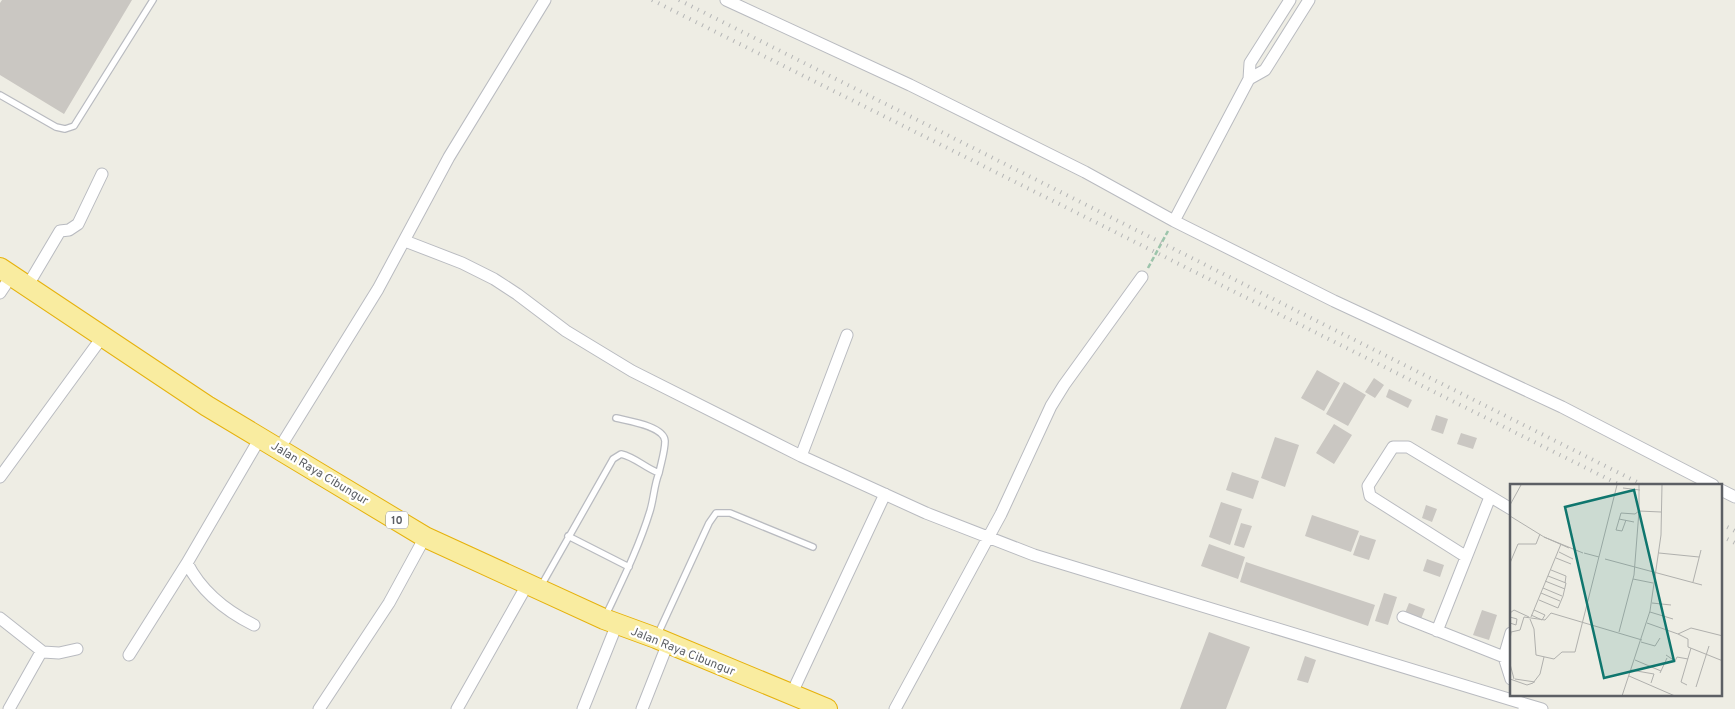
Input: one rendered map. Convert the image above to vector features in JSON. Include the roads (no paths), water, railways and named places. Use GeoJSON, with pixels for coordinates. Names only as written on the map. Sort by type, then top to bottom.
{"type":"FeatureCollection","features":[{"type":"Feature","properties":{"kind":"highway","name":"Jalan Raya Cibungur"},"geometry":{"type":"LineString","coordinates":[[13,276],[207,406],[425,537],[611,622],[662,640],[827,709]]}},
{"type":"Feature","properties":{"kind":"street"},"geometry":{"type":"LineString","coordinates":[[279,449],[405,241],[449,157],[545,0]]}},
{"type":"Feature","properties":{"kind":"street"},"geometry":{"type":"LineString","coordinates":[[726,0],[901,80],[1086,172],[1174,222],[1334,300],[1512,382],[1710,484]]}},
{"type":"Feature","properties":{"kind":"street"},"geometry":{"type":"LineString","coordinates":[[1174,222],[1249,79],[1250,63],[1290,0]]}},
{"type":"Feature","properties":{"kind":"street"},"geometry":{"type":"LineString","coordinates":[[1249,79],[1265,70],[1309,0]]}},
{"type":"Feature","properties":{"kind":"street"},"geometry":{"type":"LineString","coordinates":[[0,293],[13,276],[60,231],[69,230],[78,224],[102,174]]}},
{"type":"Feature","properties":{"kind":"street"},"geometry":{"type":"LineString","coordinates":[[405,241],[462,263],[494,279],[517,294],[566,332],[632,371],[801,456],[885,494],[989,537],[1034,555],[1542,709]]}},
{"type":"Feature","properties":{"kind":"street"},"geometry":{"type":"LineString","coordinates":[[895,709],[989,537],[1051,406],[1064,385],[1142,278]]}},
{"type":"Feature","properties":{"kind":"street"},"geometry":{"type":"LineString","coordinates":[[801,456],[847,335]]}},
{"type":"Feature","properties":{"kind":"street"},"geometry":{"type":"LineString","coordinates":[[0,477],[103,336]]}},
{"type":"Feature","properties":{"kind":"street"},"geometry":{"type":"LineString","coordinates":[[129,655],[187,563],[260,438]]}},
{"type":"Feature","properties":{"kind":"street"},"geometry":{"type":"LineString","coordinates":[[1465,556],[1370,496],[1368,486],[1393,447],[1401,445],[1408,447],[1510,508]]}},
{"type":"Feature","properties":{"kind":"street"},"geometry":{"type":"LineString","coordinates":[[1722,490],[1735,497]]}},
{"type":"Feature","properties":{"kind":"street"},"geometry":{"type":"LineString","coordinates":[[791,695],[885,494]]}},
{"type":"Feature","properties":{"kind":"street"},"geometry":{"type":"LineString","coordinates":[[1437,631],[1465,556],[1490,497]]}},
{"type":"Feature","properties":{"kind":"street"},"geometry":{"type":"LineString","coordinates":[[319,709],[389,603],[425,537]]}},
{"type":"Feature","properties":{"kind":"street"},"geometry":{"type":"LineString","coordinates":[[187,563],[193,576],[211,596],[239,618],[254,625]]}},
{"type":"Feature","properties":{"kind":"street"},"geometry":{"type":"LineString","coordinates":[[457,709],[533,588]]}},
{"type":"Feature","properties":{"kind":"street"},"geometry":{"type":"LineString","coordinates":[[1403,617],[1504,657]]}},
{"type":"Feature","properties":{"kind":"street"},"geometry":{"type":"LineString","coordinates":[[0,618],[43,652],[59,653],[77,649]]}},
{"type":"Feature","properties":{"kind":"street"},"geometry":{"type":"LineString","coordinates":[[583,709],[611,622]]}},
{"type":"Feature","properties":{"kind":"street"},"geometry":{"type":"LineString","coordinates":[[1510,636],[1504,657],[1510,676]]}},
{"type":"Feature","properties":{"kind":"street"},"geometry":{"type":"LineString","coordinates":[[642,709],[662,640]]}},
{"type":"Feature","properties":{"kind":"street"},"geometry":{"type":"LineString","coordinates":[[9,709],[43,652]]}},
{"type":"Feature","properties":{"kind":"lane"},"geometry":{"type":"LineString","coordinates":[[0,95],[56,127],[65,129],[74,126],[153,0]]}},
{"type":"Feature","properties":{"kind":"lane"},"geometry":{"type":"LineString","coordinates":[[611,622],[651,508],[653,488],[659,473],[665,443],[663,434],[655,429],[616,418]]}},
{"type":"Feature","properties":{"kind":"lane"},"geometry":{"type":"LineString","coordinates":[[533,588],[568,536],[613,459],[621,454],[629,456],[647,468],[659,473]]}},
{"type":"Feature","properties":{"kind":"lane"},"geometry":{"type":"LineString","coordinates":[[662,640],[709,523],[716,513],[730,512],[813,547]]}},
{"type":"Feature","properties":{"kind":"lane"},"geometry":{"type":"LineString","coordinates":[[568,536],[629,567]]}},
{"type":"Feature","properties":{"kind":"railway"},"geometry":{"type":"LineString","coordinates":[[652,0],[1618,484]]}},
{"type":"Feature","properties":{"kind":"railway"},"geometry":{"type":"LineString","coordinates":[[679,0],[1641,484]]}},
{"type":"Feature","properties":{"kind":"railway"},"geometry":{"type":"LineString","coordinates":[[1722,524],[1735,531]]}},
{"type":"Feature","properties":{"kind":"railway"},"geometry":{"type":"LineString","coordinates":[[1722,536],[1735,543]]}}]}
